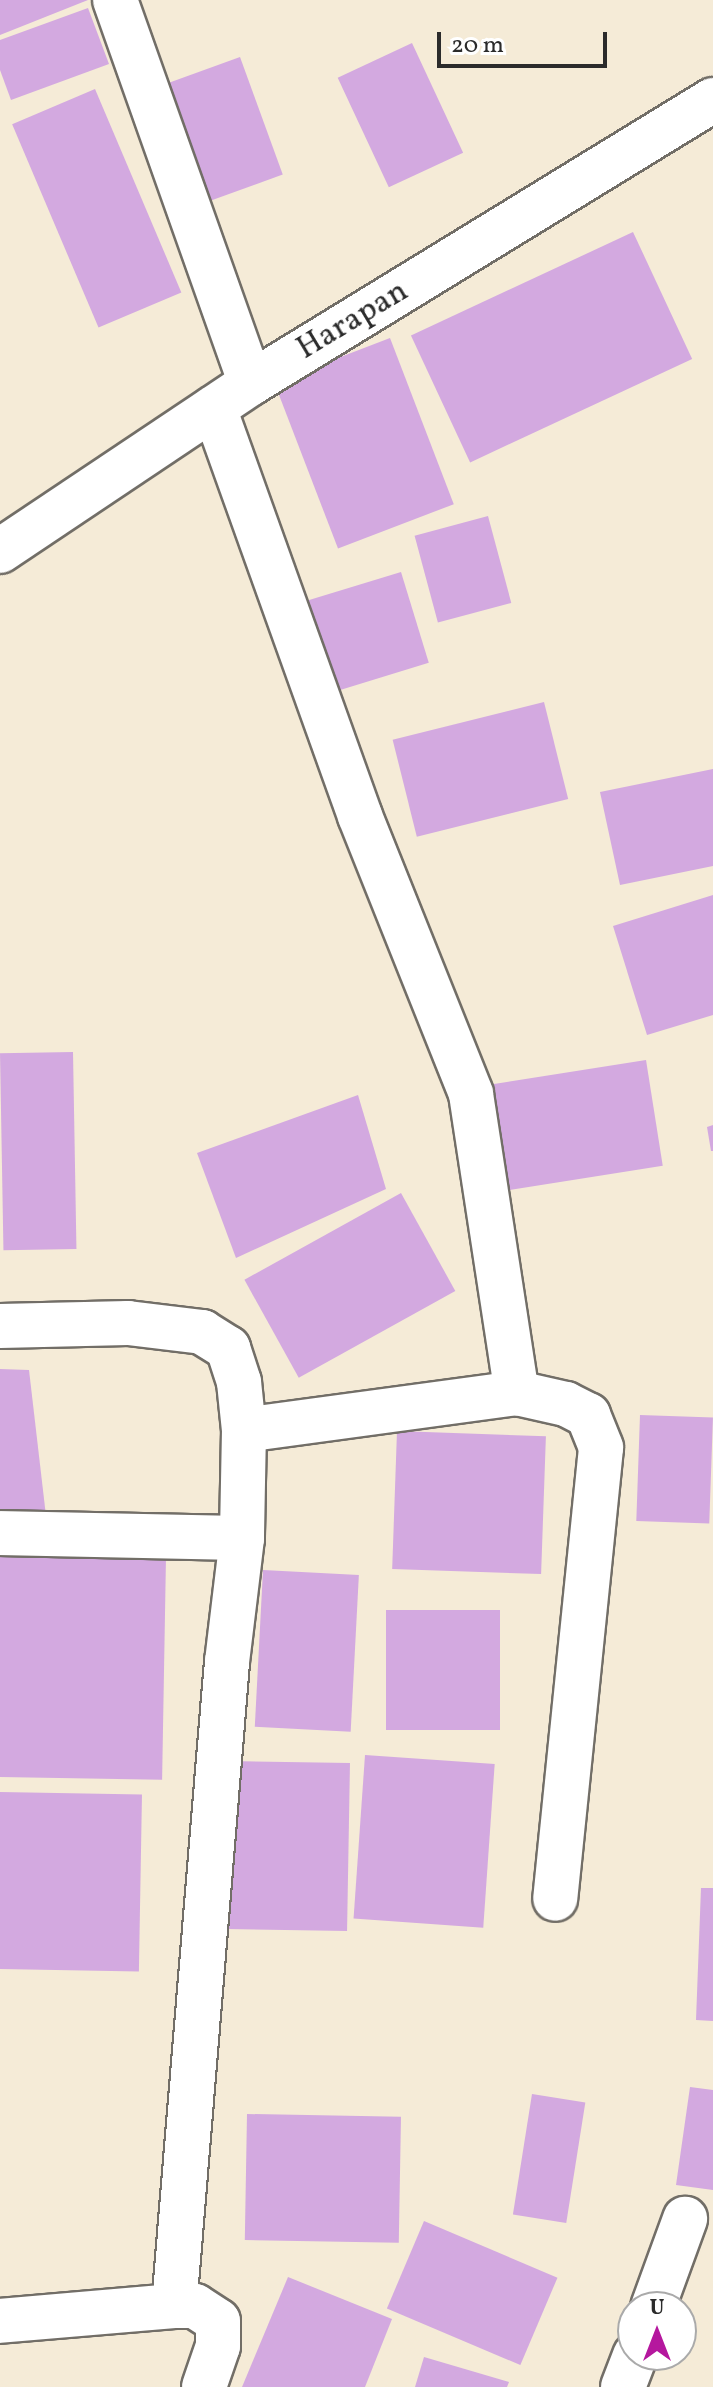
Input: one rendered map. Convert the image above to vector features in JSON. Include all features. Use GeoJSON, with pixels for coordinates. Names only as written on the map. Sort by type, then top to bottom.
{"type":"FeatureCollection","features":[{"type":"Feature","properties":{"kind":"street"},"geometry":{"type":"LineString","coordinates":[[115,0],[251,383]]}},
{"type":"Feature","properties":{"kind":"street","name":"Harapan"},"geometry":{"type":"LineString","coordinates":[[0,551],[251,383],[713,100]]}},
{"type":"Feature","properties":{"kind":"street"},"geometry":{"type":"LineString","coordinates":[[214,408],[360,816],[471,1094],[517,1393]]}},
{"type":"Feature","properties":{"kind":"street"},"geometry":{"type":"LineString","coordinates":[[0,1326],[128,1323],[202,1332],[228,1348],[239,1382],[244,1430],[242,1538],[226,1678],[174,2306]]}},
{"type":"Feature","properties":{"kind":"street"},"geometry":{"type":"LineString","coordinates":[[244,1430],[517,1393],[566,1404],[588,1415],[601,1448],[555,1899]]}},
{"type":"Feature","properties":{"kind":"street"},"geometry":{"type":"LineString","coordinates":[[0,1533],[242,1538]]}},
{"type":"Feature","properties":{"kind":"street"},"geometry":{"type":"LineString","coordinates":[[659,2291],[685,2219]]}},
{"type":"Feature","properties":{"kind":"street"},"geometry":{"type":"LineString","coordinates":[[0,2321],[195,2306],[218,2321],[218,2346],[204,2387]]}},
{"type":"Feature","properties":{"kind":"building"},"geometry":{"type":"Polygon","coordinates":[[[0,0],[88,0],[0,35],[0,0]]]}},
{"type":"Feature","properties":{"kind":"building"},"geometry":{"type":"Polygon","coordinates":[[[88,8],[109,64],[11,100],[0,70],[0,40],[88,8]]]}},
{"type":"Feature","properties":{"kind":"building"},"geometry":{"type":"Polygon","coordinates":[[[412,43],[463,153],[389,187],[338,78],[412,43]]]}},
{"type":"Feature","properties":{"kind":"building"},"geometry":{"type":"Polygon","coordinates":[[[240,57],[283,174],[208,202],[165,84],[240,57]]]}},
{"type":"Feature","properties":{"kind":"building"},"geometry":{"type":"Polygon","coordinates":[[[95,89],[181,292],[99,328],[12,124],[95,89]]]}},
{"type":"Feature","properties":{"kind":"building"},"geometry":{"type":"Polygon","coordinates":[[[633,232],[692,359],[470,462],[411,336],[633,232]]]}},
{"type":"Feature","properties":{"kind":"building"},"geometry":{"type":"Polygon","coordinates":[[[390,338],[454,504],[338,549],[274,382],[390,338]]]}},
{"type":"Feature","properties":{"kind":"building"},"geometry":{"type":"Polygon","coordinates":[[[488,516],[511,603],[438,623],[415,536],[488,516]]]}},
{"type":"Feature","properties":{"kind":"building"},"geometry":{"type":"Polygon","coordinates":[[[401,572],[429,663],[331,693],[303,602],[401,572]]]}},
{"type":"Feature","properties":{"kind":"building"},"geometry":{"type":"Polygon","coordinates":[[[544,702],[568,799],[417,837],[393,740],[544,702]]]}},
{"type":"Feature","properties":{"kind":"building"},"geometry":{"type":"Polygon","coordinates":[[[713,769],[713,866],[620,885],[600,792],[713,769]]]}},
{"type":"Feature","properties":{"kind":"building"},"geometry":{"type":"Polygon","coordinates":[[[713,895],[713,1015],[647,1035],[613,926],[713,895]]]}},
{"type":"Feature","properties":{"kind":"building"},"geometry":{"type":"Polygon","coordinates":[[[73,1052],[76,1249],[3,1250],[0,1053],[73,1052]]]}},
{"type":"Feature","properties":{"kind":"building"},"geometry":{"type":"Polygon","coordinates":[[[646,1060],[663,1166],[498,1192],[481,1086],[646,1060]]]}},
{"type":"Feature","properties":{"kind":"building"},"geometry":{"type":"Polygon","coordinates":[[[358,1095],[386,1189],[236,1258],[197,1153],[358,1095]]]}},
{"type":"Feature","properties":{"kind":"building"},"geometry":{"type":"Polygon","coordinates":[[[713,1125],[713,1151],[711,1151],[707,1127],[713,1125]]]}},
{"type":"Feature","properties":{"kind":"building"},"geometry":{"type":"Polygon","coordinates":[[[401,1193],[455,1291],[299,1378],[244,1280],[401,1193]]]}},
{"type":"Feature","properties":{"kind":"building"},"geometry":{"type":"Polygon","coordinates":[[[0,1369],[29,1370],[46,1516],[0,1520],[0,1369]]]}},
{"type":"Feature","properties":{"kind":"building"},"geometry":{"type":"Polygon","coordinates":[[[640,1415],[713,1418],[709,1523],[636,1521],[640,1415]]]}},
{"type":"Feature","properties":{"kind":"building"},"geometry":{"type":"Polygon","coordinates":[[[397,1431],[546,1436],[541,1574],[392,1569],[397,1431]]]}},
{"type":"Feature","properties":{"kind":"building"},"geometry":{"type":"Polygon","coordinates":[[[0,1555],[166,1558],[162,1780],[0,1777],[0,1555]]]}},
{"type":"Feature","properties":{"kind":"building"},"geometry":{"type":"Polygon","coordinates":[[[263,1570],[359,1575],[351,1732],[255,1727],[263,1570]]]}},
{"type":"Feature","properties":{"kind":"building"},"geometry":{"type":"Polygon","coordinates":[[[386,1610],[500,1610],[500,1730],[386,1730],[386,1610]]]}},
{"type":"Feature","properties":{"kind":"building"},"geometry":{"type":"Polygon","coordinates":[[[365,1755],[495,1764],[483,1928],[354,1919],[365,1755]]]}},
{"type":"Feature","properties":{"kind":"building"},"geometry":{"type":"Polygon","coordinates":[[[229,1761],[350,1763],[347,1931],[226,1929],[229,1761]]]}},
{"type":"Feature","properties":{"kind":"building"},"geometry":{"type":"Polygon","coordinates":[[[0,1792],[142,1794],[139,1971],[0,1969],[0,1792]]]}},
{"type":"Feature","properties":{"kind":"building"},"geometry":{"type":"Polygon","coordinates":[[[701,1888],[713,1888],[713,2021],[696,2020],[701,1888]]]}},
{"type":"Feature","properties":{"kind":"building"},"geometry":{"type":"Polygon","coordinates":[[[690,2087],[713,2090],[713,2190],[676,2185],[690,2087]]]}},
{"type":"Feature","properties":{"kind":"building"},"geometry":{"type":"Polygon","coordinates":[[[532,2094],[585,2102],[566,2223],[513,2214],[532,2094]]]}},
{"type":"Feature","properties":{"kind":"building"},"geometry":{"type":"Polygon","coordinates":[[[247,2114],[401,2117],[399,2243],[245,2240],[247,2114]]]}},
{"type":"Feature","properties":{"kind":"building"},"geometry":{"type":"Polygon","coordinates":[[[424,2221],[557,2278],[520,2365],[387,2308],[424,2221]]]}},
{"type":"Feature","properties":{"kind":"building"},"geometry":{"type":"Polygon","coordinates":[[[288,2277],[392,2319],[365,2387],[242,2387],[288,2277]]]}},
{"type":"Feature","properties":{"kind":"building"},"geometry":{"type":"Polygon","coordinates":[[[424,2357],[509,2382],[507,2387],[415,2387],[424,2357]]]}}]}
